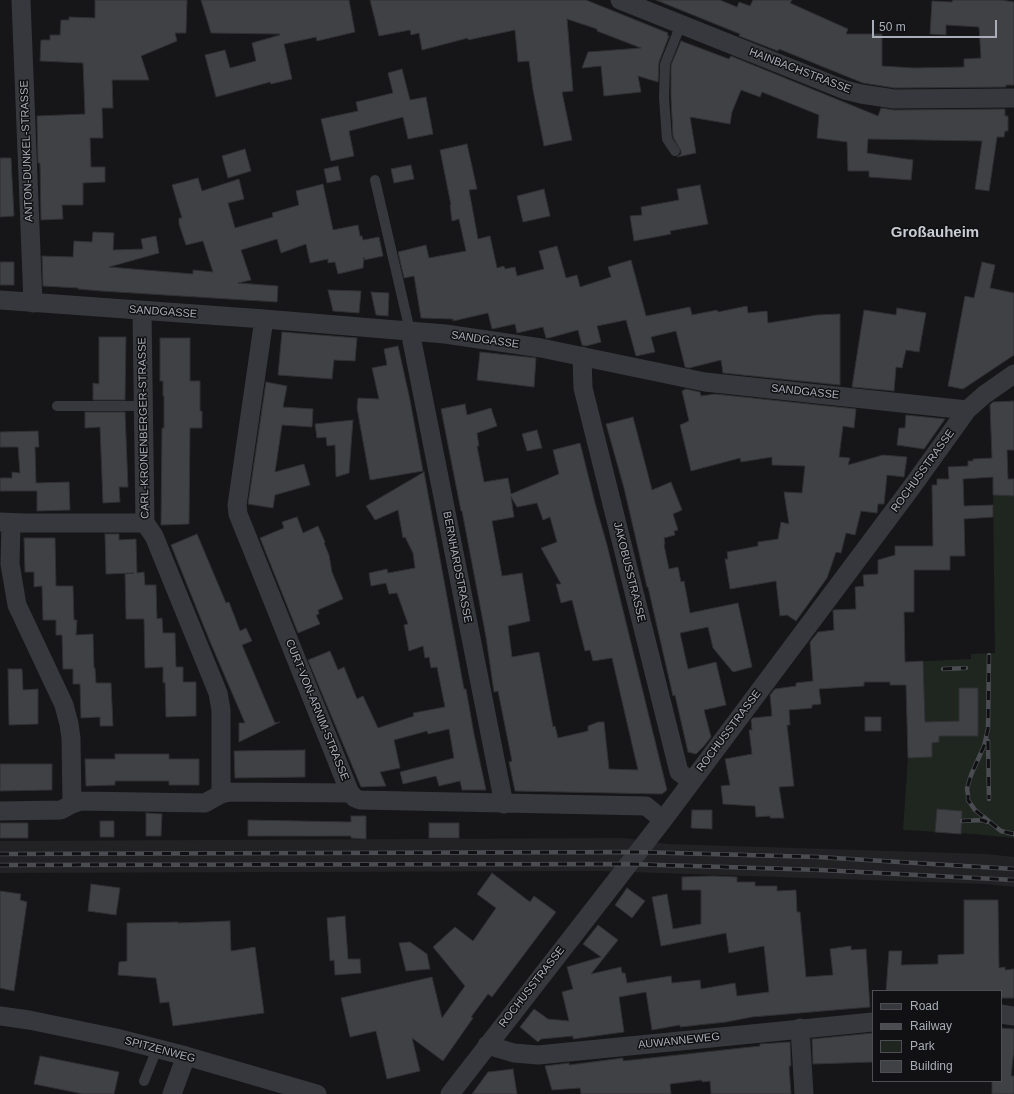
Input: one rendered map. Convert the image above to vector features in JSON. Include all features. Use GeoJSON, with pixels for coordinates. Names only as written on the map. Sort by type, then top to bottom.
{"type":"FeatureCollection","features":[{"type":"Feature","properties":{"kind":"street","name":"ANTON-DUNKEL-STRASSE"},"geometry":{"type":"LineString","coordinates":[[21,0],[32,303]]}},
{"type":"Feature","properties":{"kind":"street","name":"HAINBACHSTRASSE"},"geometry":{"type":"LineString","coordinates":[[620,0],[640,4],[681,24],[845,90],[861,94],[894,99],[1014,98]]}},
{"type":"Feature","properties":{"kind":"street","name":"SANDGASSE"},"geometry":{"type":"LineString","coordinates":[[0,300],[264,319],[410,331],[474,338],[582,356],[705,382],[967,410]]}},
{"type":"Feature","properties":{"kind":"street","name":"CARL-KRONENBERGER-STRASSE"},"geometry":{"type":"LineString","coordinates":[[142,311],[145,523],[154,536],[218,693],[220,710],[221,794]]}},
{"type":"Feature","properties":{"kind":"street","name":"CURT-VON-ARNIM-STRASSE"},"geometry":{"type":"LineString","coordinates":[[264,319],[237,505],[238,514],[350,793],[355,798],[360,800],[646,806],[663,820]]}},
{"type":"Feature","properties":{"kind":"street","name":"BERNHARDSTRASSE"},"geometry":{"type":"LineString","coordinates":[[410,331],[504,804]]}},
{"type":"Feature","properties":{"kind":"street","name":"JAKOBUSSTRASSE"},"geometry":{"type":"LineString","coordinates":[[582,356],[583,388],[680,772],[691,781]]}},
{"type":"Feature","properties":{"kind":"street","name":"ROCHUSSTRASSE"},"geometry":{"type":"LineString","coordinates":[[450,1094],[663,820],[912,488],[967,410],[984,395],[1014,374]]}},
{"type":"Feature","properties":{"kind":"street"},"geometry":{"type":"LineString","coordinates":[[72,804],[71,738],[69,724],[64,705],[17,604],[10,564],[6,522],[145,523]]}},
{"type":"Feature","properties":{"kind":"street"},"geometry":{"type":"LineString","coordinates":[[0,811],[61,810],[81,801],[205,803],[221,794],[230,792],[350,793]]}},
{"type":"Feature","properties":{"kind":"street"},"geometry":{"type":"LineString","coordinates":[[1002,1014],[1014,1016]]}},
{"type":"Feature","properties":{"kind":"street","name":"SPITZENWEG"},"geometry":{"type":"LineString","coordinates":[[0,1016],[75,1029],[186,1056],[317,1094]]}},
{"type":"Feature","properties":{"kind":"street","name":"AUWANNEWEG"},"geometry":{"type":"LineString","coordinates":[[487,1045],[514,1053],[538,1055],[872,1022]]}},
{"type":"Feature","properties":{"kind":"street"},"geometry":{"type":"LineString","coordinates":[[800,1028],[804,1094]]}},
{"type":"Feature","properties":{"kind":"street"},"geometry":{"type":"LineString","coordinates":[[172,1094],[186,1056]]}},
{"type":"Feature","properties":{"kind":"lane"},"geometry":{"type":"LineString","coordinates":[[675,151],[667,139],[664,78],[665,64],[681,24]]}},
{"type":"Feature","properties":{"kind":"lane"},"geometry":{"type":"LineString","coordinates":[[375,180],[410,331]]}},
{"type":"Feature","properties":{"kind":"lane"},"geometry":{"type":"LineString","coordinates":[[56,406],[143,406]]}},
{"type":"Feature","properties":{"kind":"lane"},"geometry":{"type":"LineString","coordinates":[[144,1082],[157,1049]]}},
{"type":"Feature","properties":{"kind":"shaded area"},"geometry":{"type":"Polygon","coordinates":[[[624,838],[668,844],[986,854],[1014,857],[1014,887],[985,884],[600,871],[0,873],[0,841],[624,838]]]}},
{"type":"Feature","properties":{"kind":"green space"},"geometry":{"type":"Polygon","coordinates":[[[993,495],[1014,496],[1014,838],[903,830],[908,758],[906,685],[890,685],[890,682],[905,662],[971,659],[971,654],[995,653],[993,495]]]}},
{"type":"Feature","properties":{"kind":"building"},"geometry":{"type":"Polygon","coordinates":[[[95,0],[187,0],[186,33],[175,33],[177,41],[141,56],[149,80],[112,80],[113,108],[102,108],[103,138],[90,138],[91,167],[105,167],[105,182],[83,183],[83,205],[62,205],[63,219],[41,220],[37,116],[85,114],[83,63],[40,61],[41,40],[50,40],[50,35],[60,35],[61,20],[69,20],[69,17],[95,18],[95,0]]]}},
{"type":"Feature","properties":{"kind":"building"},"geometry":{"type":"Polygon","coordinates":[[[201,0],[349,0],[355,32],[317,41],[316,37],[284,44],[292,79],[271,84],[270,82],[216,97],[205,55],[225,50],[230,68],[256,61],[252,43],[280,34],[211,33],[201,0]]]}},
{"type":"Feature","properties":{"kind":"building"},"geometry":{"type":"Polygon","coordinates":[[[370,0],[586,0],[668,33],[667,35],[669,36],[659,62],[658,82],[638,76],[641,92],[604,96],[601,66],[582,68],[588,52],[641,48],[597,31],[597,29],[567,19],[573,91],[562,92],[572,140],[544,146],[529,61],[518,62],[515,30],[468,40],[468,38],[422,50],[419,33],[411,35],[410,30],[379,36],[370,0]]]}},
{"type":"Feature","properties":{"kind":"building"},"geometry":{"type":"Polygon","coordinates":[[[656,0],[720,0],[737,7],[739,2],[750,6],[753,0],[792,0],[790,3],[848,29],[846,34],[882,34],[882,66],[914,68],[964,67],[964,59],[981,58],[979,27],[946,25],[946,35],[930,34],[932,1],[952,2],[953,0],[1001,0],[1014,2],[1014,85],[1006,85],[1006,87],[895,88],[863,83],[779,49],[778,51],[739,36],[740,34],[656,0]]]}},
{"type":"Feature","properties":{"kind":"building"},"geometry":{"type":"Polygon","coordinates":[[[681,41],[729,59],[731,56],[878,116],[881,108],[894,110],[1005,109],[1005,116],[1008,116],[1008,131],[1005,131],[1004,137],[997,137],[989,191],[975,189],[982,141],[868,139],[867,153],[913,160],[911,180],[869,177],[869,171],[848,171],[847,142],[817,138],[819,115],[762,92],[760,97],[741,90],[732,112],[730,124],[690,117],[696,153],[677,157],[681,154],[681,151],[673,137],[671,65],[681,41]]]}},
{"type":"Feature","properties":{"kind":"building"},"geometry":{"type":"Polygon","coordinates":[[[402,69],[410,100],[426,97],[433,134],[408,139],[403,117],[349,131],[354,156],[331,161],[321,119],[358,111],[356,102],[393,93],[388,73],[402,69]]]}},
{"type":"Feature","properties":{"kind":"building"},"geometry":{"type":"Polygon","coordinates":[[[467,144],[477,189],[469,190],[478,239],[490,236],[497,268],[504,266],[505,269],[515,267],[517,276],[544,269],[539,251],[557,246],[566,278],[577,275],[580,287],[611,277],[608,267],[631,260],[646,316],[690,307],[692,315],[717,310],[718,312],[747,306],[748,313],[767,311],[768,323],[817,315],[840,314],[840,385],[723,373],[721,360],[689,368],[685,367],[676,331],[651,337],[655,352],[636,356],[626,320],[597,326],[601,342],[586,346],[582,345],[578,330],[546,338],[543,327],[517,333],[515,324],[492,329],[488,313],[453,321],[453,319],[421,318],[414,276],[404,278],[398,252],[426,245],[429,258],[466,251],[459,219],[452,221],[451,205],[440,150],[467,144]]]}},
{"type":"Feature","properties":{"kind":"building"},"geometry":{"type":"Polygon","coordinates":[[[245,149],[251,171],[228,178],[222,156],[245,149]]]}},
{"type":"Feature","properties":{"kind":"building"},"geometry":{"type":"Polygon","coordinates":[[[0,158],[11,158],[14,216],[0,217],[0,158]]]}},
{"type":"Feature","properties":{"kind":"building"},"geometry":{"type":"Polygon","coordinates":[[[411,165],[414,179],[394,183],[391,169],[411,165]]]}},
{"type":"Feature","properties":{"kind":"building"},"geometry":{"type":"Polygon","coordinates":[[[338,166],[341,180],[327,183],[324,169],[338,166]]]}},
{"type":"Feature","properties":{"kind":"building"},"geometry":{"type":"Polygon","coordinates":[[[198,178],[202,191],[239,179],[244,199],[228,203],[235,228],[273,217],[272,213],[299,205],[296,191],[323,184],[333,230],[358,225],[360,236],[362,236],[363,240],[379,237],[383,256],[364,260],[364,257],[363,268],[338,274],[335,262],[328,263],[328,259],[310,263],[306,244],[281,253],[277,239],[241,250],[251,280],[238,283],[278,286],[277,302],[43,286],[42,256],[73,257],[74,241],[92,242],[93,232],[114,233],[113,250],[143,249],[141,239],[156,236],[159,253],[109,267],[193,274],[193,270],[213,272],[203,241],[186,245],[179,224],[179,218],[182,218],[172,185],[198,178]]]}},
{"type":"Feature","properties":{"kind":"building"},"geometry":{"type":"Polygon","coordinates":[[[700,185],[708,224],[670,231],[671,234],[634,241],[630,216],[642,215],[641,207],[679,200],[677,189],[700,185]]]}},
{"type":"Feature","properties":{"kind":"building"},"geometry":{"type":"Polygon","coordinates":[[[544,189],[550,216],[523,222],[517,196],[544,189]]]}},
{"type":"Feature","properties":{"kind":"building"},"geometry":{"type":"Polygon","coordinates":[[[0,262],[14,262],[14,285],[0,285],[0,262]]]}},
{"type":"Feature","properties":{"kind":"building"},"geometry":{"type":"Polygon","coordinates":[[[982,262],[995,265],[990,288],[1014,293],[1014,355],[963,389],[948,386],[965,296],[974,298],[982,262]]]}},
{"type":"Feature","properties":{"kind":"building"},"geometry":{"type":"Polygon","coordinates":[[[328,290],[361,291],[359,313],[333,311],[328,290]]]}},
{"type":"Feature","properties":{"kind":"building"},"geometry":{"type":"Polygon","coordinates":[[[371,292],[389,293],[388,316],[376,315],[371,292]]]}},
{"type":"Feature","properties":{"kind":"building"},"geometry":{"type":"Polygon","coordinates":[[[897,308],[926,313],[919,352],[906,350],[902,368],[896,367],[894,391],[852,387],[864,310],[896,315],[897,308]]]}},
{"type":"Feature","properties":{"kind":"building"},"geometry":{"type":"Polygon","coordinates":[[[282,332],[357,338],[355,361],[334,360],[332,379],[278,375],[282,332]]]}},
{"type":"Feature","properties":{"kind":"building"},"geometry":{"type":"Polygon","coordinates":[[[99,337],[126,337],[125,400],[93,400],[93,383],[99,384],[99,337]]]}},
{"type":"Feature","properties":{"kind":"building"},"geometry":{"type":"Polygon","coordinates":[[[160,338],[190,338],[190,381],[200,381],[200,411],[202,411],[202,428],[190,428],[189,524],[161,525],[162,428],[164,428],[164,396],[163,381],[160,381],[160,338]]]}},
{"type":"Feature","properties":{"kind":"building"},"geometry":{"type":"Polygon","coordinates":[[[398,346],[423,471],[370,480],[357,408],[358,398],[379,399],[372,368],[387,365],[384,349],[398,346]]]}},
{"type":"Feature","properties":{"kind":"building"},"geometry":{"type":"Polygon","coordinates":[[[480,352],[536,358],[534,387],[477,380],[480,352]]]}},
{"type":"Feature","properties":{"kind":"building"},"geometry":{"type":"Polygon","coordinates":[[[266,382],[287,386],[283,407],[313,409],[312,427],[282,425],[275,472],[304,464],[310,485],[275,495],[273,508],[248,504],[266,382]]]}},
{"type":"Feature","properties":{"kind":"building"},"geometry":{"type":"Polygon","coordinates":[[[686,389],[700,392],[701,396],[715,394],[856,409],[854,428],[843,426],[839,457],[850,458],[848,465],[883,455],[907,457],[904,477],[887,475],[884,504],[878,504],[877,513],[861,511],[855,535],[846,533],[841,553],[836,552],[827,578],[796,621],[787,615],[780,616],[776,581],[730,589],[725,559],[728,559],[727,552],[758,546],[758,542],[778,539],[781,522],[789,524],[784,492],[802,493],[805,466],[772,465],[772,457],[741,462],[740,458],[691,471],[680,425],[689,421],[682,391],[686,389]]]}},
{"type":"Feature","properties":{"kind":"building"},"geometry":{"type":"Polygon","coordinates":[[[1014,401],[1014,450],[1007,450],[1008,479],[1014,479],[1014,496],[993,495],[993,477],[963,479],[964,506],[993,505],[993,517],[964,519],[965,556],[950,556],[950,570],[914,570],[914,612],[904,612],[905,662],[923,661],[925,722],[959,721],[959,688],[978,688],[978,736],[939,736],[939,742],[932,743],[932,757],[908,758],[906,685],[890,685],[890,682],[864,682],[864,686],[819,689],[821,704],[812,705],[812,708],[789,710],[790,725],[787,725],[794,786],[779,787],[784,818],[770,818],[770,816],[756,817],[755,806],[723,804],[721,786],[730,785],[725,759],[752,754],[749,730],[752,730],[751,720],[753,718],[772,716],[770,695],[775,689],[796,686],[796,683],[813,681],[810,642],[818,632],[834,630],[833,610],[856,609],[855,587],[864,586],[863,575],[878,574],[878,560],[895,555],[895,546],[933,546],[932,485],[937,485],[937,479],[949,479],[948,467],[968,466],[968,461],[973,461],[973,459],[992,458],[990,405],[993,402],[1014,401]]]}},
{"type":"Feature","properties":{"kind":"building"},"geometry":{"type":"Polygon","coordinates":[[[465,404],[467,415],[491,408],[497,426],[477,433],[479,446],[477,446],[484,482],[508,478],[511,494],[559,474],[553,450],[580,443],[607,545],[667,790],[662,794],[515,791],[509,762],[512,761],[498,691],[494,692],[486,637],[441,409],[465,404]],[[511,497],[514,517],[492,521],[502,576],[522,573],[530,621],[508,626],[512,657],[539,652],[553,727],[555,726],[558,738],[588,731],[588,726],[598,722],[604,722],[609,769],[638,770],[612,658],[593,661],[590,650],[585,651],[572,600],[561,603],[556,584],[561,584],[541,548],[557,542],[550,517],[543,520],[537,503],[517,507],[511,497]]]}},
{"type":"Feature","properties":{"kind":"building"},"geometry":{"type":"Polygon","coordinates":[[[85,412],[125,412],[128,487],[119,487],[120,502],[103,503],[100,427],[85,428],[85,412]]]}},
{"type":"Feature","properties":{"kind":"building"},"geometry":{"type":"Polygon","coordinates":[[[906,415],[945,419],[924,449],[897,445],[899,428],[905,428],[906,415]]]}},
{"type":"Feature","properties":{"kind":"building"},"geometry":{"type":"Polygon","coordinates":[[[633,417],[652,490],[671,482],[682,510],[673,514],[678,530],[674,531],[675,535],[664,538],[669,569],[678,567],[681,582],[684,581],[690,613],[738,603],[752,667],[733,672],[713,648],[708,627],[680,633],[688,669],[716,662],[726,705],[704,710],[711,737],[696,754],[688,752],[675,695],[673,696],[624,488],[606,424],[633,417]]]}},
{"type":"Feature","properties":{"kind":"building"},"geometry":{"type":"Polygon","coordinates":[[[353,420],[349,473],[336,477],[335,445],[327,446],[326,437],[317,438],[315,424],[353,420]]]}},
{"type":"Feature","properties":{"kind":"building"},"geometry":{"type":"Polygon","coordinates":[[[537,430],[542,448],[527,451],[522,434],[537,430]]]}},
{"type":"Feature","properties":{"kind":"building"},"geometry":{"type":"Polygon","coordinates":[[[38,431],[39,447],[35,447],[36,483],[69,482],[70,510],[37,511],[37,491],[0,491],[0,478],[12,478],[12,472],[20,473],[18,447],[0,447],[0,432],[38,431]]]}},
{"type":"Feature","properties":{"kind":"building"},"geometry":{"type":"Polygon","coordinates":[[[424,472],[464,689],[466,689],[486,790],[462,790],[460,781],[439,786],[436,776],[403,784],[400,772],[454,758],[449,729],[428,734],[427,731],[394,740],[400,768],[380,772],[386,786],[361,787],[308,660],[330,651],[338,670],[344,667],[357,699],[363,696],[378,728],[414,716],[413,713],[445,707],[437,667],[431,668],[429,657],[425,658],[423,646],[409,651],[404,625],[408,624],[397,593],[389,594],[386,583],[371,586],[369,573],[387,569],[388,573],[415,568],[413,553],[405,537],[403,538],[398,510],[375,520],[366,506],[424,472]]]}},
{"type":"Feature","properties":{"kind":"building"},"geometry":{"type":"Polygon","coordinates":[[[297,517],[303,533],[318,526],[329,555],[332,572],[343,599],[318,610],[319,614],[316,615],[320,624],[298,633],[260,538],[284,528],[282,522],[297,517]]]}},
{"type":"Feature","properties":{"kind":"building"},"geometry":{"type":"Polygon","coordinates":[[[105,534],[119,534],[119,540],[136,539],[137,573],[144,572],[145,585],[156,585],[157,619],[162,618],[163,633],[175,633],[176,667],[183,667],[183,682],[196,682],[196,716],[166,717],[163,667],[145,668],[144,619],[126,619],[125,574],[134,573],[106,574],[105,534]]]}},
{"type":"Feature","properties":{"kind":"building"},"geometry":{"type":"Polygon","coordinates":[[[197,534],[226,603],[229,602],[240,631],[246,628],[252,641],[242,645],[275,723],[280,722],[239,742],[239,723],[245,723],[171,545],[197,534]]]}},
{"type":"Feature","properties":{"kind":"building"},"geometry":{"type":"Polygon","coordinates":[[[24,538],[55,538],[56,586],[73,586],[74,620],[77,620],[76,635],[93,634],[96,683],[111,683],[113,726],[100,726],[100,717],[81,718],[80,684],[73,684],[73,669],[63,669],[62,635],[56,635],[56,620],[43,620],[42,586],[34,587],[34,572],[25,572],[24,538]]]}},
{"type":"Feature","properties":{"kind":"building"},"geometry":{"type":"Polygon","coordinates":[[[8,669],[22,669],[23,690],[38,689],[38,724],[9,725],[8,669]]]}},
{"type":"Feature","properties":{"kind":"building"},"geometry":{"type":"Polygon","coordinates":[[[865,717],[881,717],[881,731],[865,731],[865,717]]]}},
{"type":"Feature","properties":{"kind":"building"},"geometry":{"type":"Polygon","coordinates":[[[305,750],[305,777],[235,778],[234,751],[305,750]]]}},
{"type":"Feature","properties":{"kind":"building"},"geometry":{"type":"Polygon","coordinates":[[[115,754],[169,754],[169,759],[199,759],[199,785],[169,785],[169,781],[115,781],[115,785],[86,786],[85,759],[115,759],[115,754]]]}},
{"type":"Feature","properties":{"kind":"building"},"geometry":{"type":"Polygon","coordinates":[[[0,764],[52,764],[52,790],[0,791],[0,764]]]}},
{"type":"Feature","properties":{"kind":"building"},"geometry":{"type":"Polygon","coordinates":[[[937,809],[962,811],[961,834],[935,832],[937,809]]]}},
{"type":"Feature","properties":{"kind":"building"},"geometry":{"type":"Polygon","coordinates":[[[692,810],[712,810],[712,829],[691,828],[692,810]]]}},
{"type":"Feature","properties":{"kind":"building"},"geometry":{"type":"Polygon","coordinates":[[[146,813],[162,814],[161,836],[146,836],[146,813]]]}},
{"type":"Feature","properties":{"kind":"building"},"geometry":{"type":"Polygon","coordinates":[[[351,816],[366,816],[366,839],[351,838],[351,836],[248,836],[248,820],[351,822],[351,816]]]}},
{"type":"Feature","properties":{"kind":"building"},"geometry":{"type":"Polygon","coordinates":[[[100,821],[114,821],[114,837],[100,837],[100,821]]]}},
{"type":"Feature","properties":{"kind":"building"},"geometry":{"type":"Polygon","coordinates":[[[0,823],[28,823],[28,838],[0,838],[0,823]]]}},
{"type":"Feature","properties":{"kind":"building"},"geometry":{"type":"Polygon","coordinates":[[[429,823],[459,823],[459,838],[429,838],[429,823]]]}},
{"type":"Feature","properties":{"kind":"building"},"geometry":{"type":"Polygon","coordinates":[[[492,873],[530,902],[534,896],[556,912],[492,997],[488,994],[471,1017],[473,1018],[443,1061],[412,1038],[420,1071],[387,1079],[376,1031],[350,1037],[341,998],[432,977],[442,1018],[465,986],[433,947],[455,927],[473,941],[496,908],[477,894],[492,873]]]}},
{"type":"Feature","properties":{"kind":"building"},"geometry":{"type":"Polygon","coordinates":[[[682,877],[737,877],[737,882],[755,882],[755,886],[777,886],[777,891],[796,890],[797,912],[800,912],[806,977],[833,975],[830,949],[851,946],[851,950],[866,949],[870,1007],[752,1017],[726,1022],[680,1027],[680,1025],[652,1030],[646,992],[619,997],[624,1032],[573,1039],[573,1036],[541,1039],[538,1042],[520,1027],[534,1009],[548,1019],[569,1021],[562,992],[573,989],[567,967],[601,957],[583,944],[598,925],[618,940],[591,974],[621,967],[622,973],[625,973],[627,983],[671,976],[672,983],[700,980],[701,989],[735,983],[737,996],[769,992],[764,946],[729,953],[726,933],[661,946],[652,897],[667,894],[673,929],[701,924],[701,890],[682,890],[682,877]]]}},
{"type":"Feature","properties":{"kind":"building"},"geometry":{"type":"Polygon","coordinates":[[[91,884],[120,888],[116,915],[88,911],[91,884]]]}},
{"type":"Feature","properties":{"kind":"building"},"geometry":{"type":"Polygon","coordinates":[[[627,888],[645,901],[632,918],[615,905],[627,888]]]}},
{"type":"Feature","properties":{"kind":"building"},"geometry":{"type":"Polygon","coordinates":[[[0,891],[21,894],[20,900],[27,902],[14,991],[0,988],[0,891]]]}},
{"type":"Feature","properties":{"kind":"building"},"geometry":{"type":"Polygon","coordinates":[[[964,900],[998,900],[999,968],[1005,967],[1005,970],[1014,969],[1014,998],[1002,998],[1002,990],[886,990],[889,951],[902,951],[901,965],[938,964],[938,955],[964,954],[964,900]]]}},
{"type":"Feature","properties":{"kind":"building"},"geometry":{"type":"Polygon","coordinates":[[[345,916],[348,959],[360,959],[361,973],[335,975],[334,960],[330,961],[327,918],[345,916]]]}},
{"type":"Feature","properties":{"kind":"building"},"geometry":{"type":"Polygon","coordinates":[[[230,921],[231,951],[255,947],[264,1013],[173,1026],[169,1002],[160,1003],[156,978],[118,975],[119,962],[127,961],[127,923],[230,921]]]}},
{"type":"Feature","properties":{"kind":"building"},"geometry":{"type":"Polygon","coordinates":[[[410,942],[427,954],[430,969],[406,971],[399,943],[410,942]]]}},
{"type":"Feature","properties":{"kind":"building"},"geometry":{"type":"Polygon","coordinates":[[[1002,1028],[1014,1029],[1014,1049],[1011,1076],[1014,1076],[1014,1094],[992,1094],[992,1082],[1002,1082],[1002,1028]]]}},
{"type":"Feature","properties":{"kind":"building"},"geometry":{"type":"Polygon","coordinates":[[[872,1033],[872,1062],[813,1064],[812,1039],[872,1033]]]}},
{"type":"Feature","properties":{"kind":"building"},"geometry":{"type":"Polygon","coordinates":[[[790,1042],[791,1066],[789,1066],[791,1094],[711,1094],[710,1081],[702,1082],[702,1080],[670,1084],[671,1094],[581,1094],[580,1088],[552,1090],[545,1066],[569,1063],[569,1065],[623,1058],[623,1061],[760,1046],[760,1044],[790,1042]]]}},
{"type":"Feature","properties":{"kind":"building"},"geometry":{"type":"Polygon","coordinates":[[[40,1056],[119,1072],[114,1094],[83,1094],[34,1084],[40,1056]]]}},
{"type":"Feature","properties":{"kind":"building"},"geometry":{"type":"Polygon","coordinates":[[[513,1069],[517,1094],[472,1094],[488,1072],[513,1069]]]}},
{"type":"Feature","properties":{"kind":"railway"},"geometry":{"type":"LineString","coordinates":[[989,655],[988,729],[984,746],[971,775],[967,789],[968,800],[975,810],[1001,831],[1014,834]]}},
{"type":"Feature","properties":{"kind":"railway"},"geometry":{"type":"LineString","coordinates":[[943,669],[966,668]]}},
{"type":"Feature","properties":{"kind":"railway"},"geometry":{"type":"LineString","coordinates":[[988,741],[989,799]]}},
{"type":"Feature","properties":{"kind":"railway"},"geometry":{"type":"LineString","coordinates":[[962,821],[982,820],[987,822]]}},
{"type":"Feature","properties":{"kind":"railway"},"geometry":{"type":"LineString","coordinates":[[0,854],[637,852],[818,857],[1014,869]]}},
{"type":"Feature","properties":{"kind":"railway"},"geometry":{"type":"LineString","coordinates":[[0,865],[628,864],[821,870],[1014,880]]}},
{"type":"Feature","properties":{"kind":"district","name":"Großauheim"},"geometry":{"type":"Point","coordinates":[935,233]}}]}
